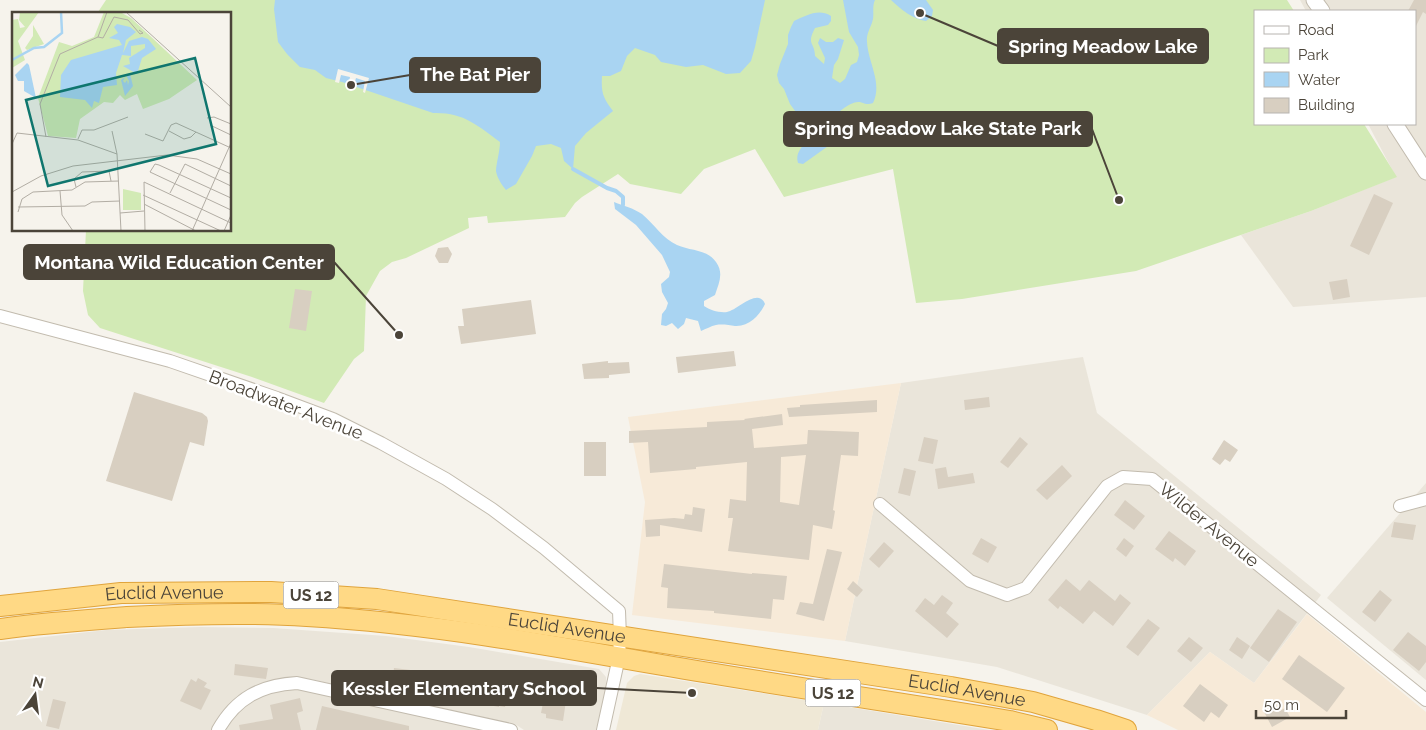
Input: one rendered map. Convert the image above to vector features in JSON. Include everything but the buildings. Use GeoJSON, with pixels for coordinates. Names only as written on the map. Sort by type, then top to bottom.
{"type":"FeatureCollection","features":[{"type":"Feature","properties":{"kind":"highway","name":"Euclid Avenue"},"geometry":{"type":"LineString","coordinates":[[0,606],[121,593],[271,592],[377,599],[951,687],[1033,702],[1126,730]]}},
{"type":"Feature","properties":{"kind":"highway","name":"Euclid Avenue"},"geometry":{"type":"LineString","coordinates":[[0,629],[67,621],[169,615],[238,614],[306,616],[390,623],[619,657],[1010,721],[1047,730]]}},
{"type":"Feature","properties":{"kind":"highway"},"geometry":{"type":"LineString","coordinates":[[949,711],[951,687]]}},
{"type":"Feature","properties":{"kind":"street"},"geometry":{"type":"LineString","coordinates":[[1396,125],[1426,172]]}},
{"type":"Feature","properties":{"kind":"street","name":"Broadwater Avenue"},"geometry":{"type":"LineString","coordinates":[[0,316],[177,363],[332,419],[381,443],[446,479],[492,509],[544,548],[618,611],[619,657],[603,730]]}},
{"type":"Feature","properties":{"kind":"street","name":"Wilder Avenue"},"geometry":{"type":"LineString","coordinates":[[880,504],[970,581],[1007,595],[1026,588],[1107,486],[1123,477],[1152,479],[1426,700]]}},
{"type":"Feature","properties":{"kind":"street"},"geometry":{"type":"LineString","coordinates":[[1400,506],[1426,499]]}},
{"type":"Feature","properties":{"kind":"street"},"geometry":{"type":"LineString","coordinates":[[218,730],[230,712],[247,697],[266,688],[297,683],[511,730]]}},
{"type":"Feature","properties":{"kind":"shaded area"},"geometry":{"type":"Polygon","coordinates":[[[1300,0],[1426,0],[1426,297],[1293,307],[1241,235],[1311,211],[1396,177],[1369,125],[1416,125],[1416,10],[1305,10],[1300,0]]]}},
{"type":"Feature","properties":{"kind":"shaded area"},"geometry":{"type":"Polygon","coordinates":[[[1083,357],[1097,413],[1321,595],[1254,683],[1210,652],[1147,715],[997,667],[845,641],[901,383],[1083,357]]]}},
{"type":"Feature","properties":{"kind":"shaded area"},"geometry":{"type":"Polygon","coordinates":[[[901,383],[845,641],[632,615],[645,502],[628,417],[901,383]]]}},
{"type":"Feature","properties":{"kind":"shaded area"},"geometry":{"type":"Polygon","coordinates":[[[1426,483],[1426,680],[1327,598],[1426,483]]]}},
{"type":"Feature","properties":{"kind":"shaded area"},"geometry":{"type":"Polygon","coordinates":[[[1307,614],[1426,712],[1426,730],[1178,730],[1147,715],[1210,652],[1254,683],[1307,614]]]}},
{"type":"Feature","properties":{"kind":"shaded area"},"geometry":{"type":"Polygon","coordinates":[[[200,627],[273,628],[386,636],[469,647],[599,669],[606,677],[606,687],[596,730],[524,730],[515,724],[305,678],[271,681],[251,688],[237,696],[227,706],[213,730],[0,730],[0,642],[106,630],[200,627]]]}},
{"type":"Feature","properties":{"kind":"shaded area"},"geometry":{"type":"Polygon","coordinates":[[[640,674],[824,703],[818,730],[616,730],[627,683],[634,676],[640,674]]]}},
{"type":"Feature","properties":{"kind":"shaded area"},"geometry":{"type":"Polygon","coordinates":[[[306,689],[492,730],[226,730],[232,718],[244,706],[263,695],[279,690],[306,689]]]}},
{"type":"Feature","properties":{"kind":"shaded area"},"geometry":{"type":"Polygon","coordinates":[[[824,703],[989,730],[818,730],[824,703]]]}},
{"type":"Feature","properties":{"kind":"green space"},"geometry":{"type":"Polygon","coordinates":[[[106,0],[1287,0],[1293,10],[1254,10],[1254,125],[1365,125],[1397,177],[1311,211],[1136,271],[962,299],[916,303],[893,169],[784,197],[755,149],[704,169],[681,194],[630,184],[618,174],[582,197],[565,217],[488,223],[487,216],[468,218],[469,228],[406,258],[392,262],[380,271],[366,296],[364,351],[354,359],[324,403],[252,377],[100,328],[88,315],[83,291],[86,231],[231,231],[231,12],[98,12],[106,0]]]}},
{"type":"Feature","properties":{"kind":"water"},"geometry":{"type":"Polygon","coordinates":[[[275,0],[765,0],[751,61],[740,73],[726,74],[703,65],[686,67],[661,62],[655,55],[635,48],[627,56],[621,71],[610,76],[602,76],[603,95],[613,111],[586,133],[575,146],[573,169],[564,161],[561,148],[551,144],[536,146],[516,184],[506,190],[496,171],[500,142],[477,125],[461,117],[444,113],[433,113],[326,78],[315,70],[300,67],[278,42],[274,9],[275,0]]]}},
{"type":"Feature","properties":{"kind":"water"},"geometry":{"type":"Polygon","coordinates":[[[843,0],[875,0],[873,19],[867,39],[876,81],[876,96],[873,103],[855,103],[839,112],[832,123],[836,137],[831,144],[803,164],[798,163],[798,153],[807,138],[808,123],[801,119],[790,104],[777,75],[788,44],[788,35],[794,21],[803,17],[817,13],[831,16],[831,21],[828,25],[815,28],[811,41],[815,56],[824,64],[825,58],[818,43],[820,38],[826,42],[833,42],[838,38],[844,40],[834,65],[832,78],[840,83],[845,79],[851,65],[857,62],[859,55],[858,47],[849,32],[843,0]]]}},
{"type":"Feature","properties":{"kind":"water"},"geometry":{"type":"Polygon","coordinates":[[[891,0],[926,0],[933,10],[932,16],[926,21],[916,18],[903,11],[891,0]]]}},
{"type":"Feature","properties":{"kind":"water"},"geometry":{"type":"Polygon","coordinates":[[[614,202],[642,214],[672,242],[682,247],[703,252],[716,262],[720,270],[719,282],[715,295],[704,301],[704,306],[715,311],[727,312],[758,298],[762,299],[765,304],[760,312],[753,320],[740,326],[716,325],[701,331],[698,321],[686,318],[684,324],[678,329],[672,323],[666,326],[661,325],[662,314],[668,303],[662,292],[661,284],[669,277],[670,272],[662,255],[636,225],[615,209],[614,202]]]}},
{"type":"Feature","properties":{"kind":"pier"},"geometry":{"type":"Polygon","coordinates":[[[338,69],[369,78],[365,93],[363,92],[365,81],[356,78],[353,88],[348,86],[350,77],[341,75],[339,83],[335,82],[338,69]]]}},
{"type":"Feature","properties":{"kind":"waterway"},"geometry":{"type":"LineString","coordinates":[[573,169],[616,191],[623,197],[623,205]]}},
{"type":"Feature","properties":{"kind":"place","name":"Spring Meadow Lake"},"geometry":{"type":"Point","coordinates":[920,13]}},
{"type":"Feature","properties":{"kind":"place","name":"The Bat Pier"},"geometry":{"type":"Point","coordinates":[351,85]}},
{"type":"Feature","properties":{"kind":"place","name":"Spring Meadow Lake State Park"},"geometry":{"type":"Point","coordinates":[1119,200]}},
{"type":"Feature","properties":{"kind":"place","name":"Montana Wild Education Center"},"geometry":{"type":"Point","coordinates":[399,335]}},
{"type":"Feature","properties":{"kind":"place","name":"Kessler Elementary School"},"geometry":{"type":"Point","coordinates":[692,693]}}]}
